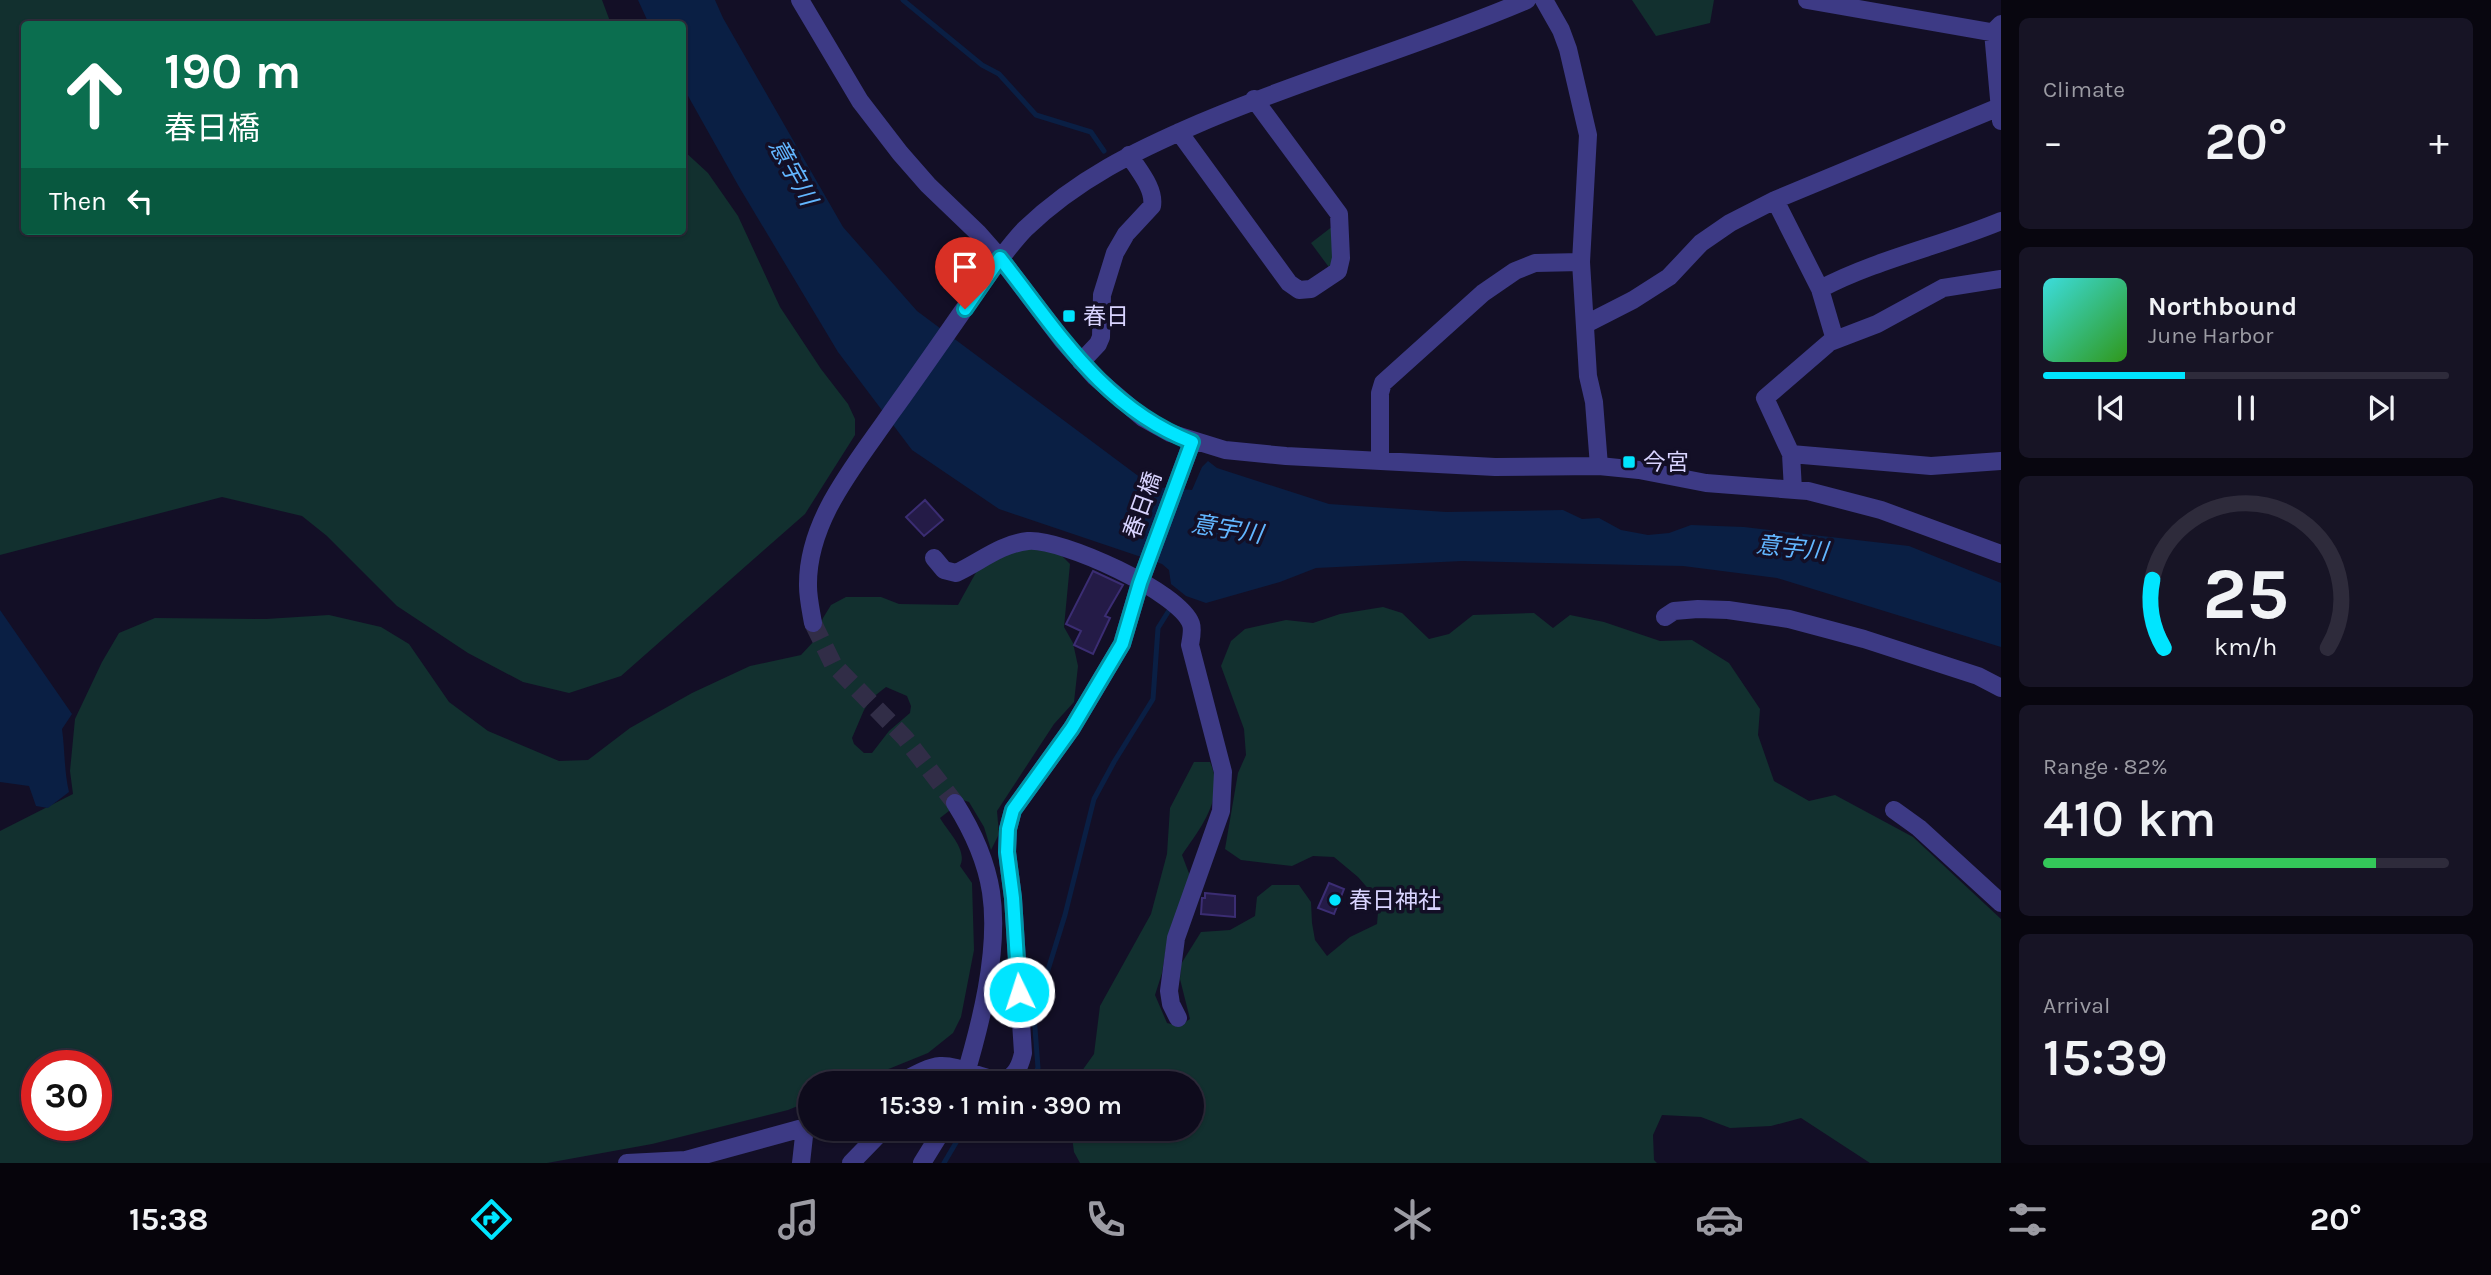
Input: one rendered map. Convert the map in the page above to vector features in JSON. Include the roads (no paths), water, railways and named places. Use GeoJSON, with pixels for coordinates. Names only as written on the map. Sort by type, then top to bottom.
{"type":"FeatureCollection","features":[{"type":"Feature","properties":{"kind":"street"},"geometry":{"type":"LineString","coordinates":[[800,0],[850,85],[880,128],[1081,362],[1143,418],[1190,446],[1250,453],[1495,467],[1599,466],[1639,470],[1706,483],[1808,491],[1881,510],[2001,554]]}},
{"type":"Feature","properties":{"kind":"street"},"geometry":{"type":"LineString","coordinates":[[813,622],[807,588],[814,543],[830,506],[997,263],[1026,229],[1073,189],[1101,170],[1179,132],[1254,99],[1422,41],[1527,0]]}},
{"type":"Feature","properties":{"kind":"street"},"geometry":{"type":"LineString","coordinates":[[1544,0],[1562,30],[1588,135],[1581,261],[1588,376],[1594,402],[1599,466]]}},
{"type":"Feature","properties":{"kind":"street"},"geometry":{"type":"LineString","coordinates":[[1586,324],[1633,300],[1669,277],[1701,243],[1730,223],[1775,200],[2000,114],[1998,30],[1807,0]]}},
{"type":"Feature","properties":{"kind":"street"},"geometry":{"type":"LineString","coordinates":[[1179,132],[1289,283],[1299,290],[1311,289],[1334,275],[1341,265],[1339,214],[1254,99]]}},
{"type":"Feature","properties":{"kind":"street"},"geometry":{"type":"LineString","coordinates":[[1081,362],[1101,337],[1102,295],[1119,244],[1148,211],[1153,201],[1148,185],[1129,155]]}},
{"type":"Feature","properties":{"kind":"street"},"geometry":{"type":"LineString","coordinates":[[1775,200],[1820,289],[1835,340]]}},
{"type":"Feature","properties":{"kind":"street"},"geometry":{"type":"LineString","coordinates":[[1820,289],[1852,272],[1920,251],[2001,221]]}},
{"type":"Feature","properties":{"kind":"street"},"geometry":{"type":"LineString","coordinates":[[1380,461],[1380,393],[1383,383],[1483,293],[1515,271],[1535,262],[1581,261]]}},
{"type":"Feature","properties":{"kind":"street"},"geometry":{"type":"LineString","coordinates":[[1793,490],[1791,454],[1765,398],[1830,342],[1877,324],[1942,288],[2001,279]]}},
{"type":"Feature","properties":{"kind":"street","name":"春日橋"},"geometry":{"type":"LineString","coordinates":[[1017,1071],[1023,1053],[1013,898],[1007,852],[1008,829],[1013,810],[1072,728],[1122,644],[1142,579],[1190,446]]}},
{"type":"Feature","properties":{"kind":"street"},"geometry":{"type":"LineString","coordinates":[[1791,454],[1931,466],[2001,461]]}},
{"type":"Feature","properties":{"kind":"street"},"geometry":{"type":"LineString","coordinates":[[934,558],[944,570],[956,573],[1007,546],[1029,541],[1049,542],[1142,579],[1166,596],[1185,614],[1192,625],[1190,645],[1223,772],[1221,811],[1176,939],[1169,991],[1171,1004],[1178,1018]]}},
{"type":"Feature","properties":{"kind":"street"},"geometry":{"type":"LineString","coordinates":[[1665,617],[1674,611],[1698,609],[1728,610],[1789,619],[1864,639],[1978,676],[2001,688]]}},
{"type":"Feature","properties":{"kind":"street"},"geometry":{"type":"LineString","coordinates":[[955,803],[982,856],[991,892],[993,915],[988,972],[967,1071]]}},
{"type":"Feature","properties":{"kind":"street"},"geometry":{"type":"LineString","coordinates":[[1894,810],[1919,828],[2001,903]]}},
{"type":"Feature","properties":{"kind":"street"},"geometry":{"type":"LineString","coordinates":[[932,1071],[941,1066],[952,1071]]}},
{"type":"Feature","properties":{"kind":"street"},"geometry":{"type":"LineString","coordinates":[[628,1163],[686,1160],[798,1130]]}},
{"type":"Feature","properties":{"kind":"street"},"geometry":{"type":"LineString","coordinates":[[802,1163],[806,1141]]}},
{"type":"Feature","properties":{"kind":"street"},"geometry":{"type":"LineString","coordinates":[[851,1163],[872,1141]]}},
{"type":"Feature","properties":{"kind":"street"},"geometry":{"type":"LineString","coordinates":[[922,1163],[936,1141]]}},
{"type":"Feature","properties":{"kind":"water","name":"意宇川"},"geometry":{"type":"Polygon","coordinates":[[[638,0],[715,0],[843,227],[917,311],[1153,487],[1192,490],[1202,467],[1208,461],[1217,468],[1329,504],[1446,512],[1563,510],[1582,519],[1599,518],[1621,530],[1648,535],[1669,533],[1691,525],[1744,527],[1909,546],[2001,583],[2001,647],[1777,578],[1683,566],[1462,561],[1316,568],[1280,582],[1206,603],[1186,596],[1171,584],[1169,570],[1162,564],[999,509],[912,450],[838,352],[686,92],[686,21],[648,21],[638,0]]]}},
{"type":"Feature","properties":{"kind":"water"},"geometry":{"type":"Polygon","coordinates":[[[0,610],[72,714],[62,729],[69,792],[48,808],[36,806],[29,786],[0,782],[0,610]]]}},
{"type":"Feature","properties":{"kind":"waterway"},"geometry":{"type":"LineString","coordinates":[[903,0],[982,65],[999,74],[1036,115],[1091,132],[1104,151]]}},
{"type":"Feature","properties":{"kind":"waterway"},"geometry":{"type":"LineString","coordinates":[[1036,1071],[1034,1015],[1065,915],[1094,799],[1153,699],[1158,628],[1168,612]]}},
{"type":"Feature","properties":{"kind":"waterway"},"geometry":{"type":"LineString","coordinates":[[944,1163],[957,1141]]}},
{"type":"Feature","properties":{"kind":"tunnel"},"geometry":{"type":"LineString","coordinates":[[813,623],[833,664],[905,738],[955,803]]}},
{"type":"Feature","properties":{"kind":"place","name":"春日"},"geometry":{"type":"Point","coordinates":[1069,316]}},
{"type":"Feature","properties":{"kind":"place","name":"今宮"},"geometry":{"type":"Point","coordinates":[1629,462]}},
{"type":"Feature","properties":{"kind":"place","name":"春日神社"},"geometry":{"type":"Point","coordinates":[1335,900]}}]}
